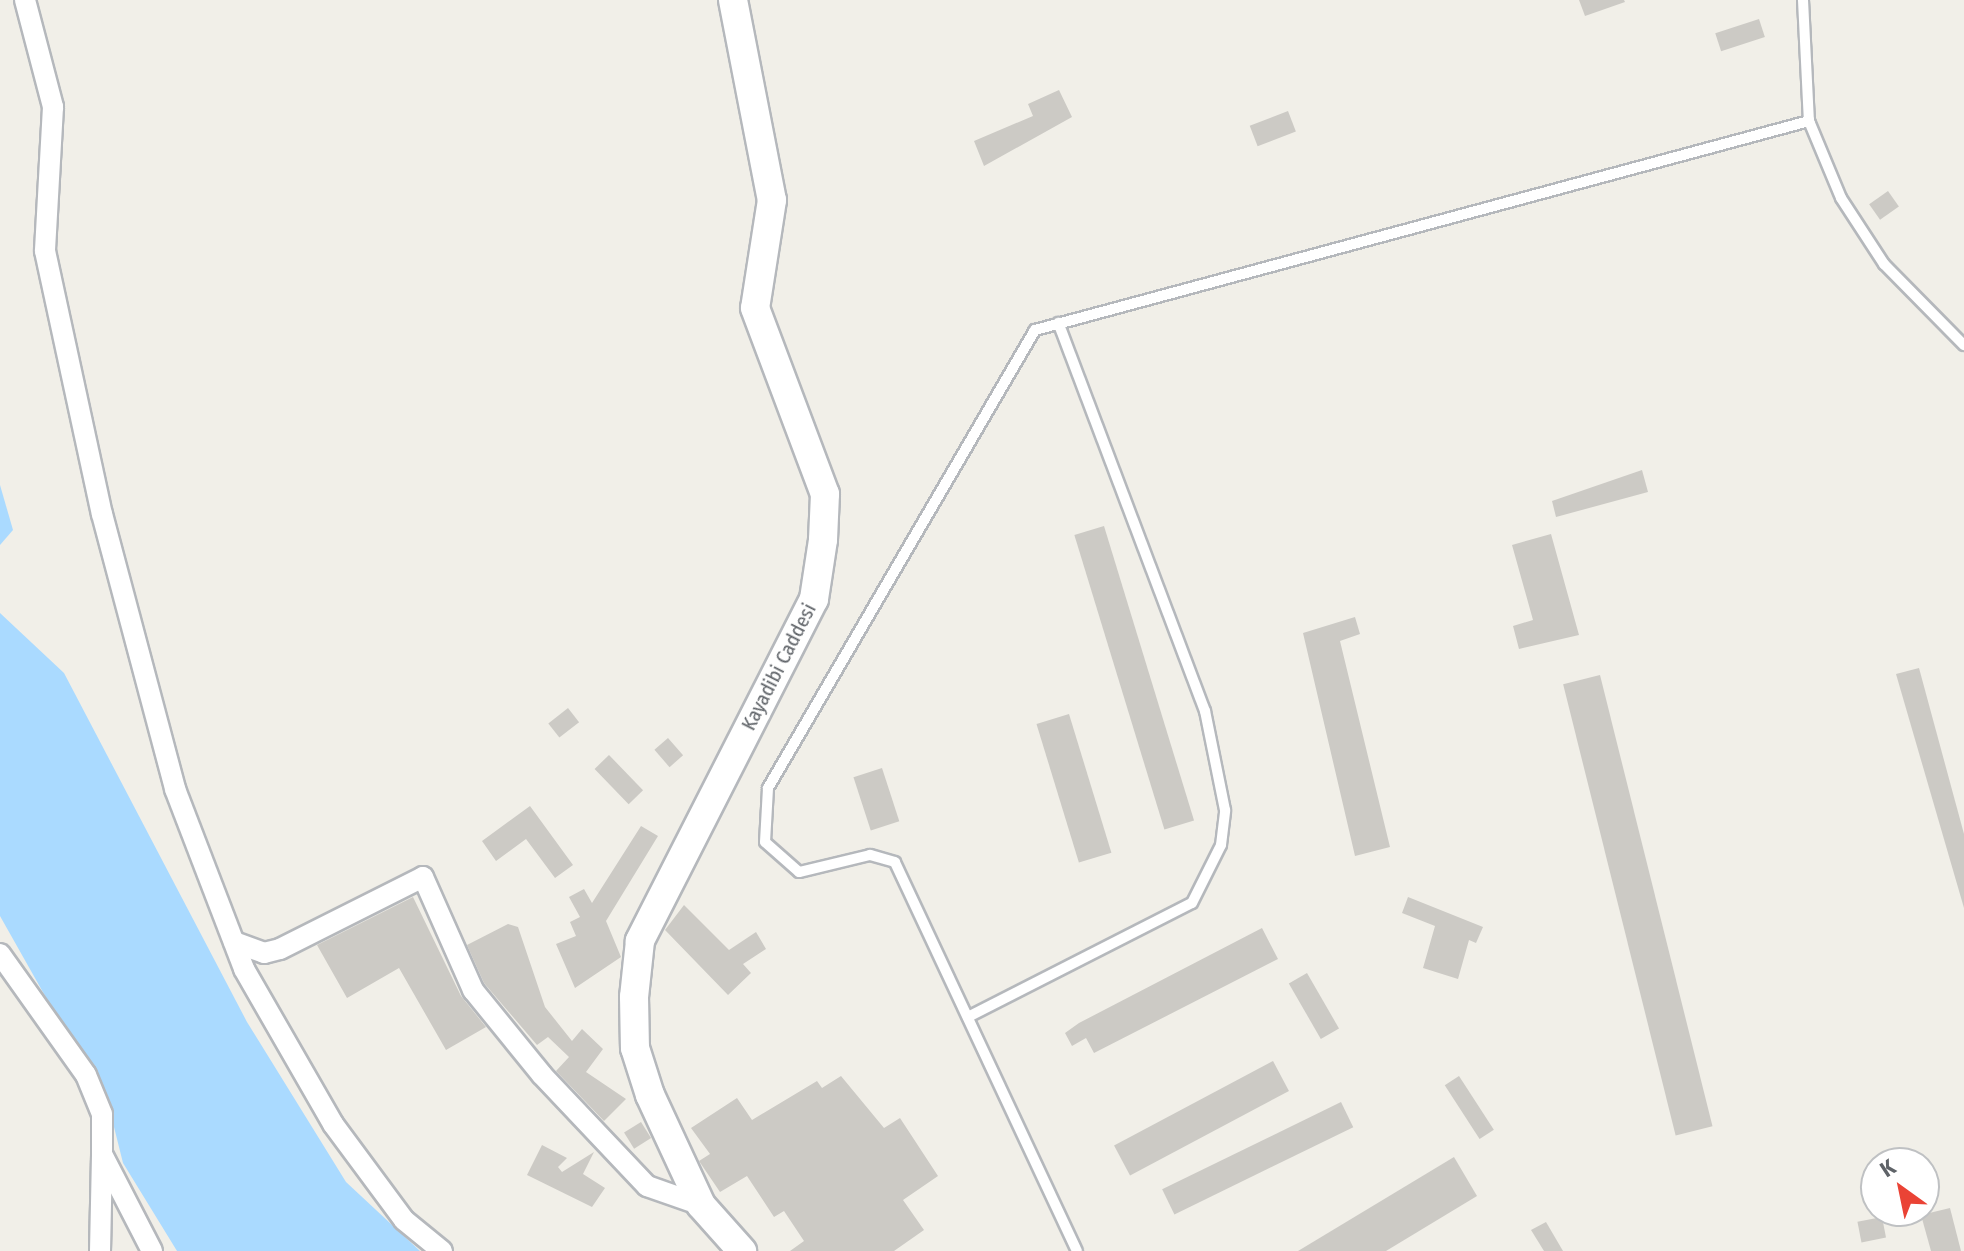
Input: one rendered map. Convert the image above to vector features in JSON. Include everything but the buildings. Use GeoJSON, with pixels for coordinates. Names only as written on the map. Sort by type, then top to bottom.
{"type":"FeatureCollection","features":[{"type":"Feature","properties":{"kind":"street"},"geometry":{"type":"LineString","coordinates":[[25,0],[53,107],[45,251],[102,514],[175,789],[234,942],[333,1124],[404,1220],[442,1251]]}},
{"type":"Feature","properties":{"kind":"street","name":"Kayadibi Caddesi"},"geometry":{"type":"LineString","coordinates":[[733,0],[772,200],[755,308],[825,494],[814,599],[640,941],[635,1048],[701,1205],[742,1251]]}},
{"type":"Feature","properties":{"kind":"street"},"geometry":{"type":"LineString","coordinates":[[234,942],[264,953],[280,949],[423,877],[473,990],[542,1075],[647,1186],[701,1205]]}},
{"type":"Feature","properties":{"kind":"street"},"geometry":{"type":"LineString","coordinates":[[0,954],[86,1075],[102,1114],[100,1251]]}},
{"type":"Feature","properties":{"kind":"street"},"geometry":{"type":"LineString","coordinates":[[102,1154],[152,1251]]}},
{"type":"Feature","properties":{"kind":"lane"},"geometry":{"type":"LineString","coordinates":[[1803,0],[1809,121],[1841,198],[1884,264],[1964,345]]}},
{"type":"Feature","properties":{"kind":"lane"},"geometry":{"type":"LineString","coordinates":[[1077,1251],[895,862],[870,855],[799,872],[765,842],[768,788],[1035,330],[1809,121]]}},
{"type":"Feature","properties":{"kind":"lane"},"geometry":{"type":"LineString","coordinates":[[968,1017],[1192,903],[1221,845],[1225,810],[1205,711],[1058,323]]}},
{"type":"Feature","properties":{"kind":"water"},"geometry":{"type":"Polygon","coordinates":[[[0,485],[13,530],[0,545],[0,485]]]}},
{"type":"Feature","properties":{"kind":"water"},"geometry":{"type":"Polygon","coordinates":[[[0,613],[64,673],[247,1022],[346,1182],[420,1251],[177,1251],[123,1163],[110,1111],[0,916],[0,613]]]}}]}
